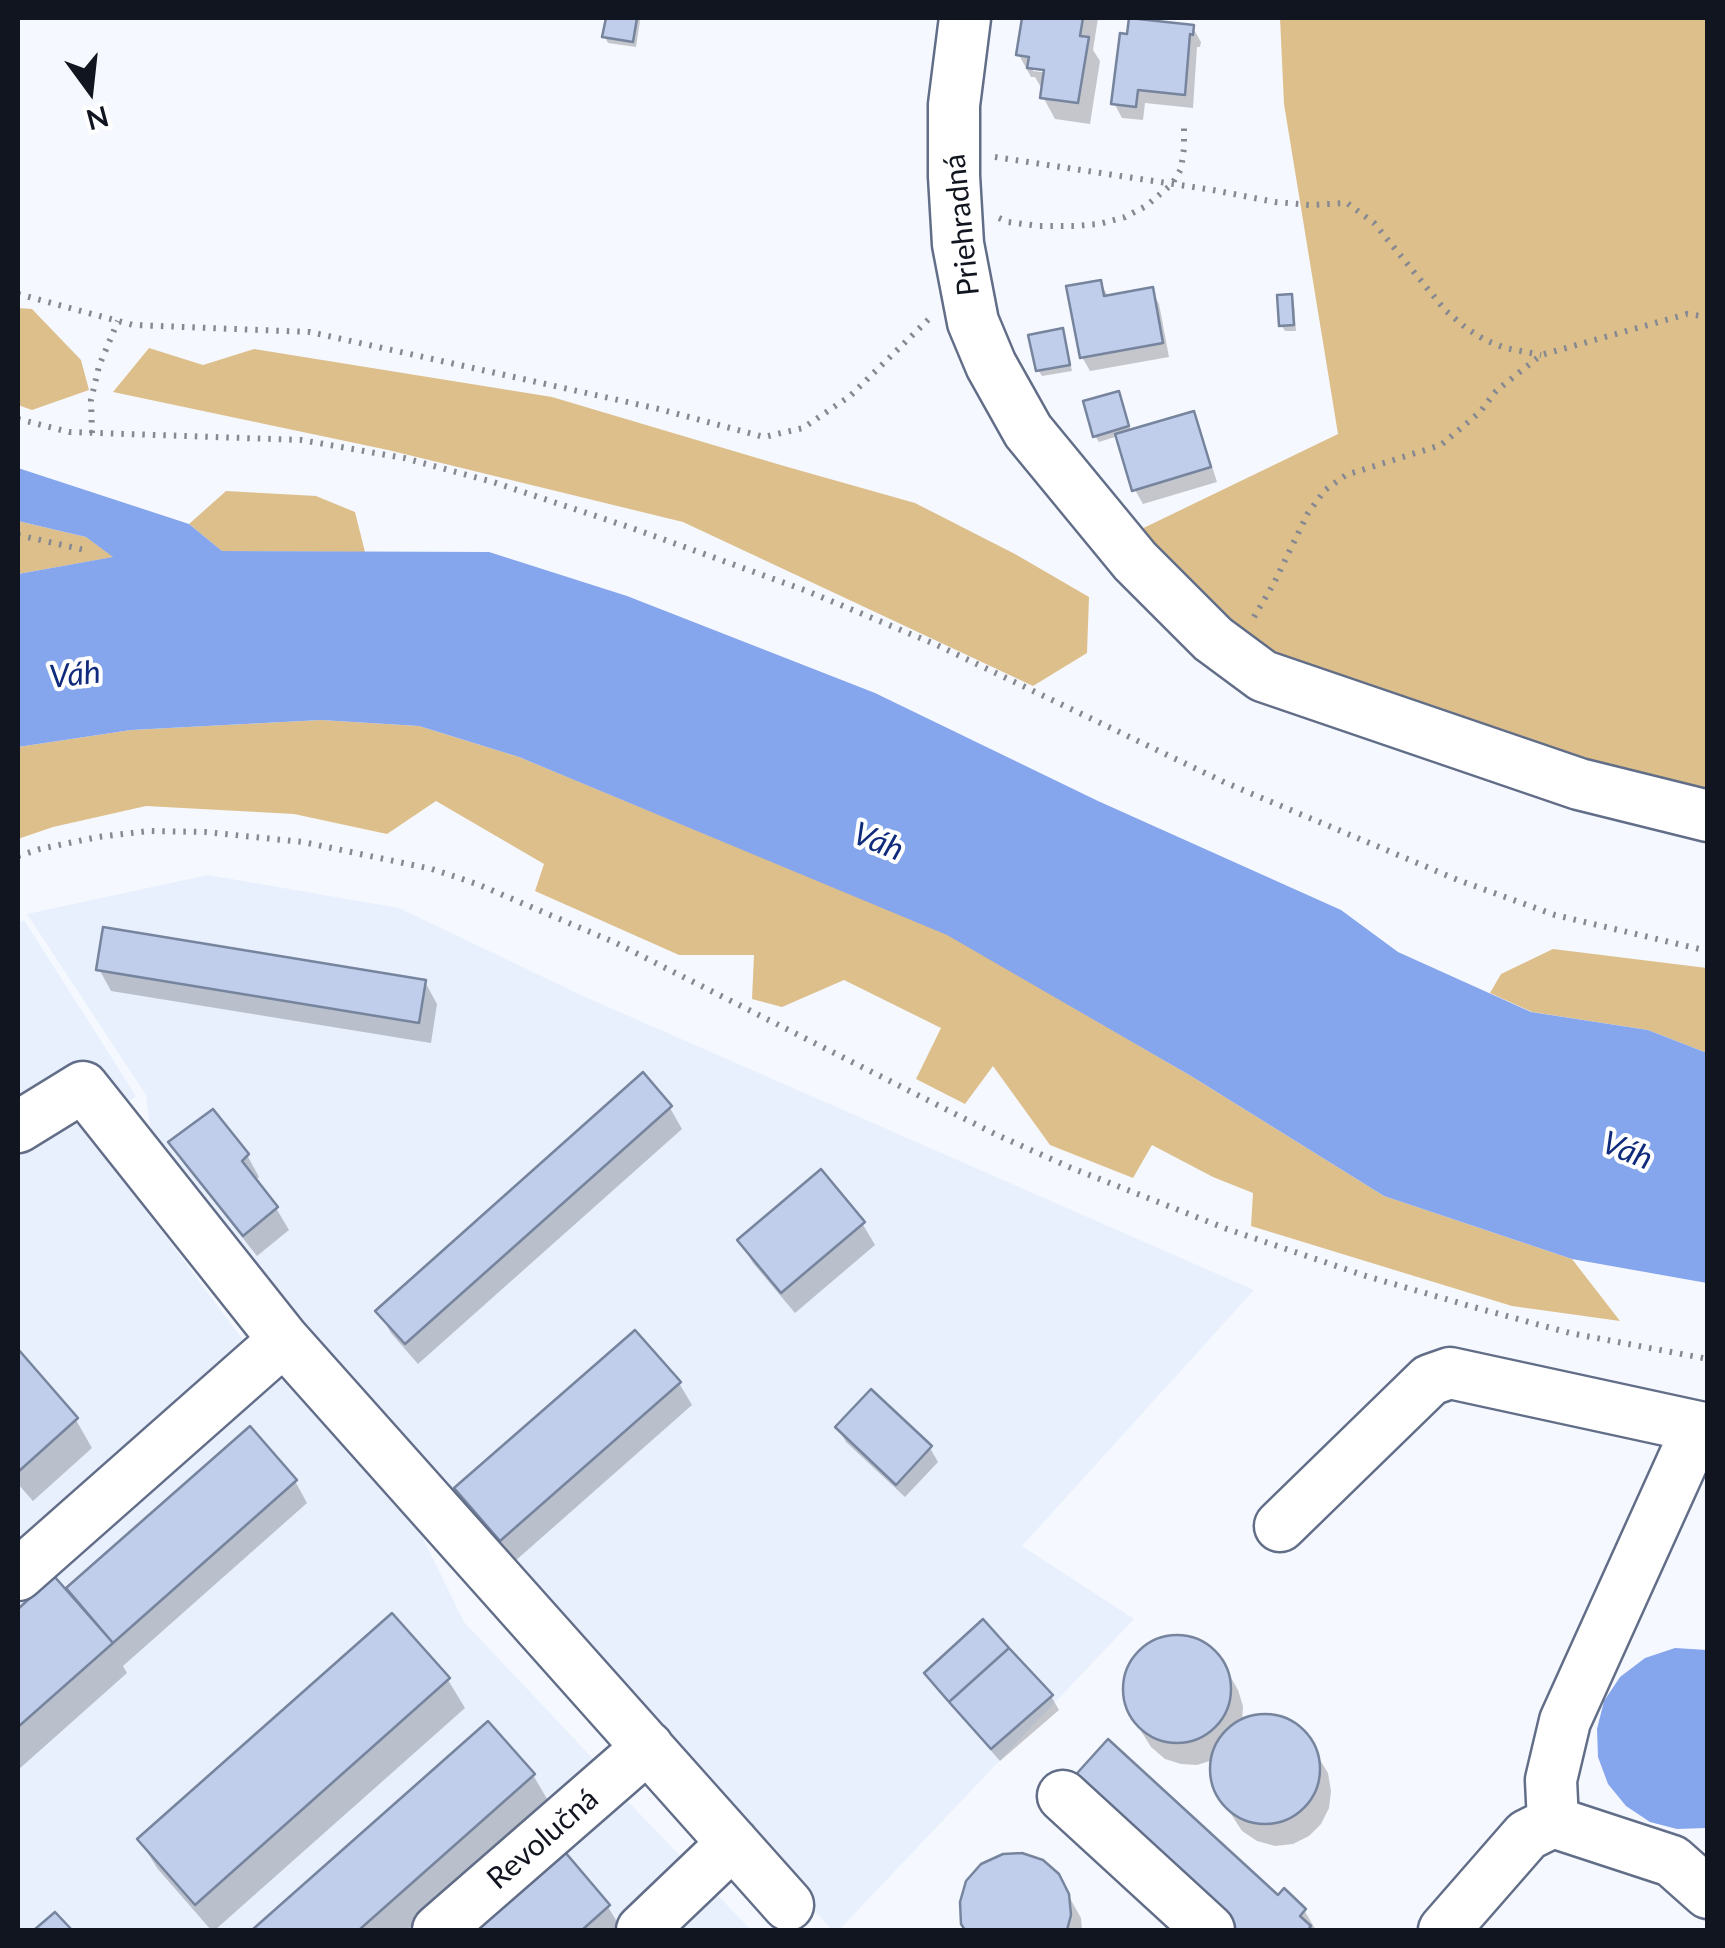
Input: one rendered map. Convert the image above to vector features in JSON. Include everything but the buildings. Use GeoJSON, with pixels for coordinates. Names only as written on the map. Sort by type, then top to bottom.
{"type":"FeatureCollection","features":[{"type":"Feature","properties":{"kind":"street","name":"Priehradná"},"geometry":{"type":"LineString","coordinates":[[966,18],[954,105],[954,172],[963,278],[980,342],[1028,431],[1135,562],[1212,640],[1263,676],[1580,784],[1708,816]]}},
{"type":"Feature","properties":{"kind":"street"},"geometry":{"type":"LineString","coordinates":[[18,1127],[83,1087],[284,1340],[788,1905]]}},
{"type":"Feature","properties":{"kind":"street"},"geometry":{"type":"LineString","coordinates":[[18,1576],[284,1340]]}},
{"type":"Feature","properties":{"kind":"street"},"geometry":{"type":"LineString","coordinates":[[1280,1526],[1430,1380],[1450,1372],[1703,1428],[1566,1721],[1551,1780],[1554,1822]]}},
{"type":"Feature","properties":{"kind":"street","name":"Revolučná"},"geometry":{"type":"LineString","coordinates":[[438,1930],[648,1747]]}},
{"type":"Feature","properties":{"kind":"street"},"geometry":{"type":"LineString","coordinates":[[1063,1796],[1209,1930]]}},
{"type":"Feature","properties":{"kind":"street"},"geometry":{"type":"LineString","coordinates":[[1444,1930],[1528,1835],[1554,1822],[1672,1861],[1708,1893]]}},
{"type":"Feature","properties":{"kind":"street"},"geometry":{"type":"LineString","coordinates":[[642,1930],[733,1844]]}},
{"type":"Feature","properties":{"kind":"path"},"geometry":{"type":"LineString","coordinates":[[954,172],[980,210],[1008,222],[1039,226],[1099,224],[1126,217],[1172,184],[1181,168],[1184,123]]}},
{"type":"Feature","properties":{"kind":"path"},"geometry":{"type":"LineString","coordinates":[[954,172],[1172,184],[1310,205],[1347,202],[1374,223],[1434,298],[1466,328],[1505,348],[1541,355]]}},
{"type":"Feature","properties":{"kind":"path"},"geometry":{"type":"LineString","coordinates":[[18,294],[133,326],[310,332],[659,409],[764,437],[803,428],[850,396],[923,328],[963,278]]}},
{"type":"Feature","properties":{"kind":"path"},"geometry":{"type":"LineString","coordinates":[[1212,640],[1238,628],[1262,607],[1308,512],[1325,490],[1346,475],[1441,446],[1541,355],[1687,314],[1708,317]]}},
{"type":"Feature","properties":{"kind":"path"},"geometry":{"type":"LineString","coordinates":[[92,432],[91,400],[99,366],[118,321]]}},
{"type":"Feature","properties":{"kind":"path"},"geometry":{"type":"LineString","coordinates":[[18,419],[69,432],[301,440],[404,458],[493,482],[807,590],[937,645],[1226,783],[1458,880],[1555,915],[1708,952]]}},
{"type":"Feature","properties":{"kind":"path"},"geometry":{"type":"LineString","coordinates":[[18,535],[89,551]]}},
{"type":"Feature","properties":{"kind":"path"},"geometry":{"type":"LineString","coordinates":[[18,856],[98,837],[149,831],[205,832],[302,842],[432,870],[478,884],[616,942],[997,1134],[1227,1229],[1366,1276],[1496,1313],[1570,1333],[1708,1359]]}},
{"type":"Feature","properties":{"kind":"shaded area"},"geometry":{"type":"Polygon","coordinates":[[[1280,18],[1707,18],[1707,797],[1534,747],[1265,651],[1129,535],[1338,434],[1284,104],[1280,18]]]}},
{"type":"Feature","properties":{"kind":"shaded area"},"geometry":{"type":"Polygon","coordinates":[[[18,308],[32,309],[81,360],[89,390],[32,410],[18,405],[18,308]]]}},
{"type":"Feature","properties":{"kind":"shaded area"},"geometry":{"type":"Polygon","coordinates":[[[149,348],[203,365],[254,349],[552,397],[915,503],[1089,597],[1087,653],[1033,686],[683,522],[388,450],[113,392],[149,348]]]}},
{"type":"Feature","properties":{"kind":"shaded area"},"geometry":{"type":"Polygon","coordinates":[[[226,491],[316,496],[355,512],[365,552],[222,551],[189,524],[226,491]]]}},
{"type":"Feature","properties":{"kind":"shaded area"},"geometry":{"type":"Polygon","coordinates":[[[18,521],[86,537],[114,557],[18,574],[18,521]]]}},
{"type":"Feature","properties":{"kind":"shaded area"},"geometry":{"type":"Polygon","coordinates":[[[321,720],[419,726],[519,757],[947,934],[1191,1076],[1384,1196],[1572,1259],[1620,1321],[1512,1306],[1251,1226],[1253,1193],[1152,1145],[1133,1178],[1050,1145],[993,1066],[965,1104],[916,1079],[941,1028],[844,980],[782,1007],[752,999],[754,955],[679,955],[535,891],[544,864],[436,801],[387,834],[294,814],[146,806],[18,839],[18,747],[131,730],[321,720]]]}},
{"type":"Feature","properties":{"kind":"shaded area"},"geometry":{"type":"Polygon","coordinates":[[[208,875],[399,908],[583,996],[1254,1290],[1022,1546],[1134,1619],[839,1930],[832,1930],[319,1356],[152,1141],[146,1095],[27,914],[208,875]]]}},
{"type":"Feature","properties":{"kind":"shaded area"},"geometry":{"type":"Polygon","coordinates":[[[24,920],[136,1096],[90,1135],[249,1348],[18,1547],[18,923],[24,920]]]}},
{"type":"Feature","properties":{"kind":"shaded area"},"geometry":{"type":"Polygon","coordinates":[[[1553,949],[1707,968],[1707,1053],[1648,1030],[1532,1012],[1490,993],[1501,974],[1553,949]]]}},
{"type":"Feature","properties":{"kind":"shaded area"},"geometry":{"type":"Polygon","coordinates":[[[268,1378],[290,1381],[416,1524],[464,1622],[598,1764],[408,1930],[18,1930],[18,1604],[268,1378]]]}},
{"type":"Feature","properties":{"kind":"shaded area"},"geometry":{"type":"Polygon","coordinates":[[[615,1788],[751,1930],[453,1930],[615,1788]]]}},
{"type":"Feature","properties":{"kind":"water","name":"Váh"},"geometry":{"type":"Polygon","coordinates":[[[18,468],[189,524],[222,551],[489,552],[627,596],[875,693],[1098,801],[1341,910],[1398,952],[1531,1012],[1648,1030],[1707,1053],[1707,1283],[1572,1259],[1384,1196],[1191,1076],[947,935],[519,757],[419,726],[321,720],[131,730],[18,747],[18,574],[113,557],[86,537],[18,521],[18,468]]]}},
{"type":"Feature","properties":{"kind":"water"},"geometry":{"type":"Polygon","coordinates":[[[1675,1648],[1707,1650],[1706,1828],[1677,1829],[1650,1822],[1626,1806],[1608,1784],[1598,1757],[1597,1729],[1604,1701],[1620,1677],[1645,1658],[1675,1648]]]}}]}
